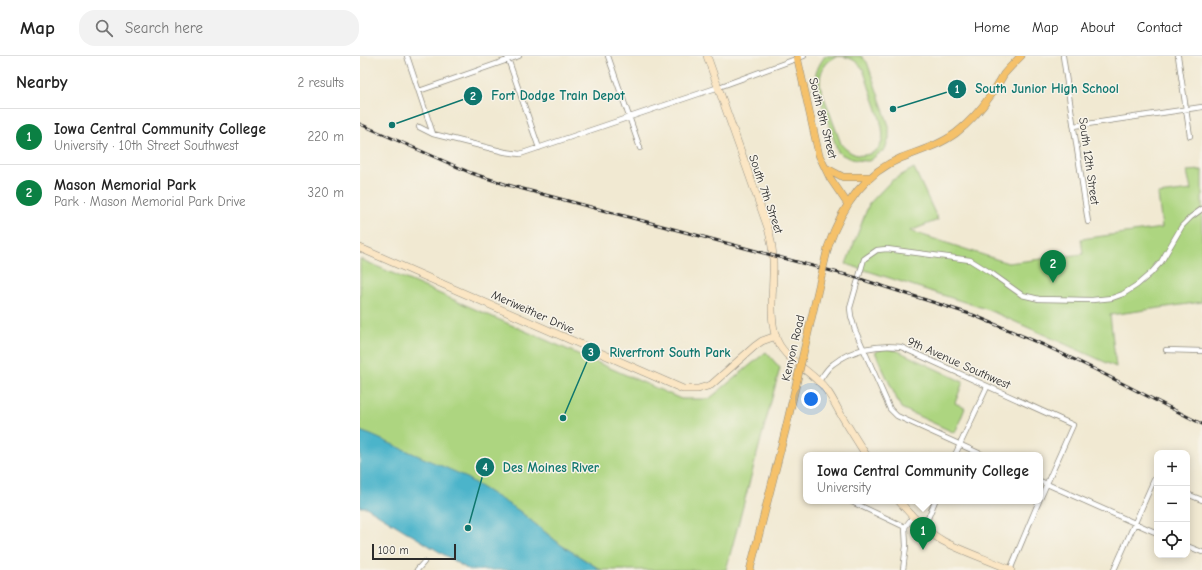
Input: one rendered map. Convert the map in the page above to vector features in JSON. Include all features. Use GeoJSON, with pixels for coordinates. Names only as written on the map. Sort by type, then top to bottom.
{"type":"FeatureCollection","features":[{"type":"Feature","properties":{"kind":"main road","name":"Kenyon Road"},"geometry":{"type":"LineString","coordinates":[[750,570],[785,432],[828,247],[834,230],[847,204],[878,171],[901,158],[929,148],[956,133],[972,118],[990,96],[1005,74],[1021,56]]}},
{"type":"Feature","properties":{"kind":"main road","name":"South 8th Street"},"geometry":{"type":"LineString","coordinates":[[799,57],[814,137],[819,155],[830,178],[847,204]]}},
{"type":"Feature","properties":{"kind":"main road"},"geometry":{"type":"LineString","coordinates":[[824,167],[843,177],[871,177]]}},
{"type":"Feature","properties":{"kind":"street"},"geometry":{"type":"LineString","coordinates":[[407,56],[433,134]]}},
{"type":"Feature","properties":{"kind":"street"},"geometry":{"type":"LineString","coordinates":[[419,91],[507,58],[519,56]]}},
{"type":"Feature","properties":{"kind":"street"},"geometry":{"type":"LineString","coordinates":[[608,56],[640,148]]}},
{"type":"Feature","properties":{"kind":"street","name":"South 7th Street"},"geometry":{"type":"LineString","coordinates":[[707,56],[768,228],[773,262],[773,323],[779,345],[786,354],[819,381],[828,392],[864,452]]}},
{"type":"Feature","properties":{"kind":"street","name":"South 12th Street"},"geometry":{"type":"LineString","coordinates":[[1063,56],[1088,222]]}},
{"type":"Feature","properties":{"kind":"street"},"geometry":{"type":"LineString","coordinates":[[1178,56],[1190,136]]}},
{"type":"Feature","properties":{"kind":"street"},"geometry":{"type":"LineString","coordinates":[[419,127],[433,134],[505,152],[520,154],[718,87],[799,57]]}},
{"type":"Feature","properties":{"kind":"street"},"geometry":{"type":"LineString","coordinates":[[507,58],[539,148]]}},
{"type":"Feature","properties":{"kind":"street"},"geometry":{"type":"LineString","coordinates":[[1074,126],[1202,107]]}},
{"type":"Feature","properties":{"kind":"street"},"geometry":{"type":"LineString","coordinates":[[976,452],[898,416],[890,409],[855,330],[851,316],[850,308],[852,299],[864,259],[877,250],[887,249],[970,260],[1022,295],[1039,299],[1092,300],[1112,298],[1123,294],[1151,273],[1161,262],[1182,226],[1202,209]]}},
{"type":"Feature","properties":{"kind":"street","name":"Meriweither Drive"},"geometry":{"type":"LineString","coordinates":[[360,248],[683,389],[698,389],[711,385],[755,346],[762,341],[776,336]]}},
{"type":"Feature","properties":{"kind":"street","name":"9th Avenue Southwest"},"geometry":{"type":"LineString","coordinates":[[819,381],[832,364],[864,348],[887,345],[901,347],[1072,425],[1046,483]]}},
{"type":"Feature","properties":{"kind":"street"},"geometry":{"type":"LineString","coordinates":[[1166,350],[1202,351]]}},
{"type":"Feature","properties":{"kind":"street"},"geometry":{"type":"LineString","coordinates":[[956,452],[987,387]]}},
{"type":"Feature","properties":{"kind":"street"},"geometry":{"type":"LineString","coordinates":[[1114,570],[1154,480]]}},
{"type":"Feature","properties":{"kind":"street"},"geometry":{"type":"LineString","coordinates":[[1043,482],[1154,532]]}},
{"type":"Feature","properties":{"kind":"street"},"geometry":{"type":"LineString","coordinates":[[1043,492],[1046,483]]}},
{"type":"Feature","properties":{"kind":"street"},"geometry":{"type":"LineString","coordinates":[[1190,495],[1202,500]]}},
{"type":"Feature","properties":{"kind":"street"},"geometry":{"type":"LineString","coordinates":[[856,504],[905,527]]}},
{"type":"Feature","properties":{"kind":"street"},"geometry":{"type":"LineString","coordinates":[[902,504],[924,528],[942,540],[1011,570],[1038,504]]}},
{"type":"Feature","properties":{"kind":"street"},"geometry":{"type":"LineString","coordinates":[[924,528],[934,504]]}},
{"type":"Feature","properties":{"kind":"street"},"geometry":{"type":"LineString","coordinates":[[903,570],[906,546],[905,527],[913,517]]}},
{"type":"Feature","properties":{"kind":"street"},"geometry":{"type":"LineString","coordinates":[[1190,547],[1202,552]]}},
{"type":"Feature","properties":{"kind":"street"},"geometry":{"type":"LineString","coordinates":[[417,570],[424,562]]}},
{"type":"Feature","properties":{"kind":"green space"},"geometry":{"type":"Polygon","coordinates":[[[825,56],[861,56],[867,62],[889,126],[889,139],[885,149],[869,161],[853,159],[838,152],[816,86],[816,73],[825,56]]]}},
{"type":"Feature","properties":{"kind":"green space"},"geometry":{"type":"Polygon","coordinates":[[[914,168],[938,220],[910,231],[1008,263],[1083,254],[1081,239],[1162,228],[1158,194],[1191,190],[1187,171],[1202,170],[1202,302],[1110,315],[1116,367],[989,310],[846,264],[869,204],[891,181],[914,168]]]}},
{"type":"Feature","properties":{"kind":"green space"},"geometry":{"type":"Polygon","coordinates":[[[360,259],[681,399],[709,399],[766,352],[780,368],[726,570],[601,570],[561,545],[518,510],[360,436],[360,259]]]}},
{"type":"Feature","properties":{"kind":"green space"},"geometry":{"type":"Polygon","coordinates":[[[885,348],[898,351],[963,382],[955,403],[965,408],[955,433],[901,408],[875,352],[885,348]]]}},
{"type":"Feature","properties":{"kind":"water"},"geometry":{"type":"Polygon","coordinates":[[[360,431],[460,474],[518,510],[561,545],[601,570],[469,570],[366,507],[360,507],[360,431]]]}},
{"type":"Feature","properties":{"kind":"railway"},"geometry":{"type":"LineString","coordinates":[[360,124],[471,173],[508,185],[854,277],[973,315],[1046,346],[1202,424]]}},
{"type":"Feature","properties":{"kind":"place","name":"South Junior High School"},"geometry":{"type":"Point","coordinates":[893,109]}},
{"type":"Feature","properties":{"kind":"place","name":"Fort Dodge Train Depot"},"geometry":{"type":"Point","coordinates":[392,125]}},
{"type":"Feature","properties":{"kind":"place","name":"Mason Memorial Park"},"geometry":{"type":"Point","coordinates":[1053,283]}},
{"type":"Feature","properties":{"kind":"place","name":"Riverfront South Park"},"geometry":{"type":"Point","coordinates":[563,418]}},
{"type":"Feature","properties":{"kind":"place","name":"Des Moines River"},"geometry":{"type":"Point","coordinates":[468,528]}},
{"type":"Feature","properties":{"kind":"place","name":"Iowa Central Community College"},"geometry":{"type":"Point","coordinates":[923,550]}}]}
